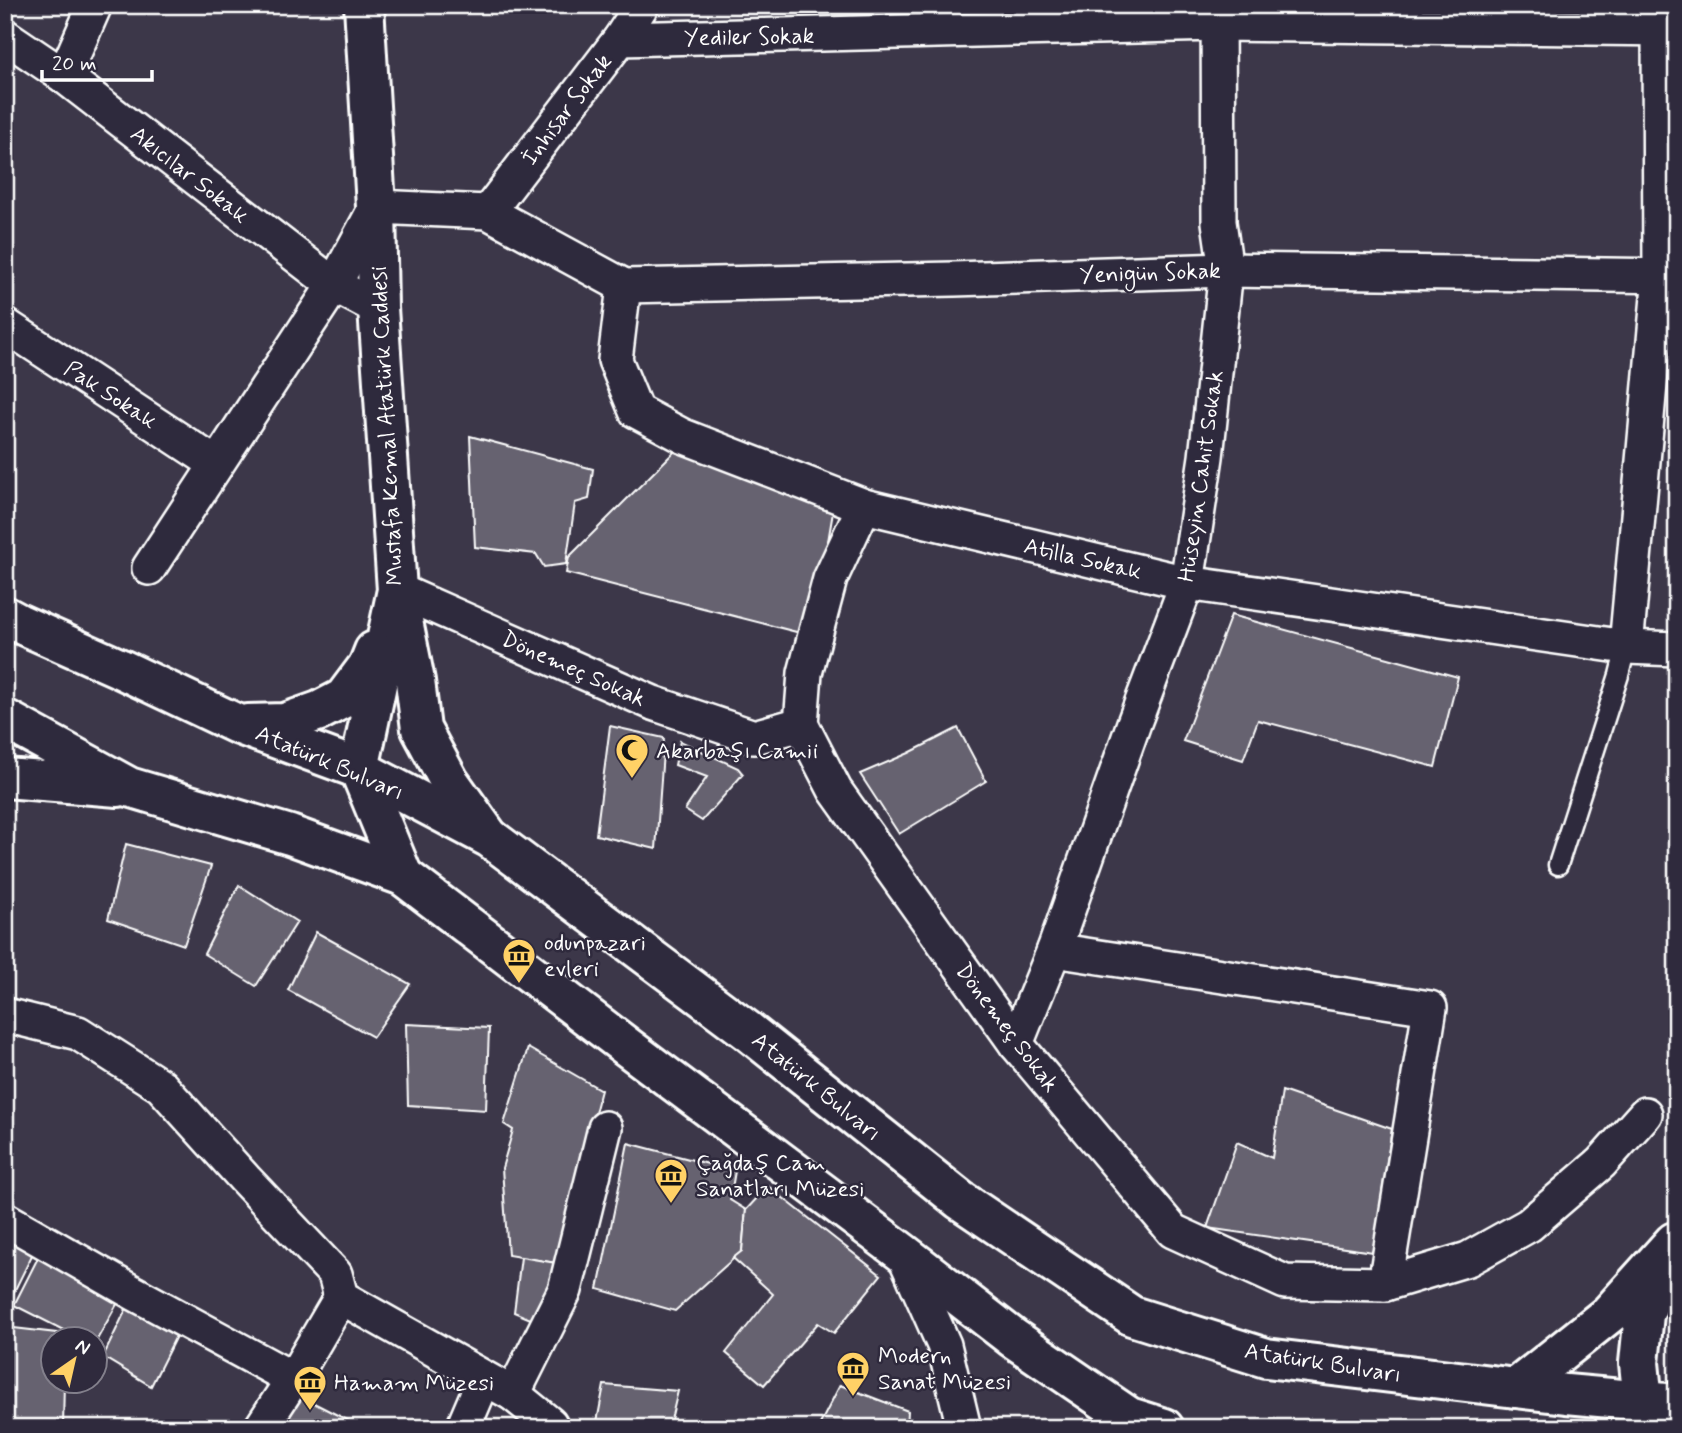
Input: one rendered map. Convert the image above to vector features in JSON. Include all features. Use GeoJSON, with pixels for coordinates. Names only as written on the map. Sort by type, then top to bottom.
{"type":"FeatureCollection","features":[{"type":"Feature","properties":{"kind":"main road","name":"Mustafa Kemal Atatürk Caddesi"},"geometry":{"type":"LineString","coordinates":[[359,769],[397,590],[378,308],[376,207],[364,5]]}},
{"type":"Feature","properties":{"kind":"main road"},"geometry":{"type":"LineString","coordinates":[[237,724],[285,723],[344,698],[368,666],[397,590]]}},
{"type":"Feature","properties":{"kind":"main road"},"geometry":{"type":"LineString","coordinates":[[397,590],[415,681],[421,729],[449,781],[490,838]]}},
{"type":"Feature","properties":{"kind":"main road","name":"Atatürk Bulvarı"},"geometry":{"type":"LineString","coordinates":[[9,621],[119,668],[237,724],[359,769],[490,838],[748,1031],[960,1200],[1132,1316],[1266,1358],[1516,1388],[1657,1411]]}},
{"type":"Feature","properties":{"kind":"main road"},"geometry":{"type":"LineString","coordinates":[[5,719],[129,787],[290,835],[403,876],[1013,1338],[1144,1424]]}},
{"type":"Feature","properties":{"kind":"main road"},"geometry":{"type":"LineString","coordinates":[[359,769],[403,876]]}},
{"type":"Feature","properties":{"kind":"main road"},"geometry":{"type":"LineString","coordinates":[[5,778],[129,787]]}},
{"type":"Feature","properties":{"kind":"main road"},"geometry":{"type":"LineString","coordinates":[[1516,1388],[1609,1314],[1676,1239]]}},
{"type":"Feature","properties":{"kind":"main road"},"geometry":{"type":"LineString","coordinates":[[1657,1411],[1639,1363],[1644,1314],[1676,1239]]}},
{"type":"Feature","properties":{"kind":"street"},"geometry":{"type":"LineString","coordinates":[[64,76],[95,5]]}},
{"type":"Feature","properties":{"kind":"street","name":"İnhisar Sokak"},"geometry":{"type":"LineString","coordinates":[[488,212],[620,39],[642,5]]}},
{"type":"Feature","properties":{"kind":"street","name":"Yediler Sokak"},"geometry":{"type":"LineString","coordinates":[[620,39],[1218,15],[1668,29]]}},
{"type":"Feature","properties":{"kind":"street","name":"Hüseyin Cahit Sokak"},"geometry":{"type":"LineString","coordinates":[[1016,1044],[1054,950],[1133,723],[1187,583],[1206,457],[1226,270],[1219,222],[1218,15]]}},
{"type":"Feature","properties":{"kind":"street"},"geometry":{"type":"LineString","coordinates":[[1626,647],[1668,276],[1668,29]]}},
{"type":"Feature","properties":{"kind":"street","name":"Akıcılar Sokak"},"geometry":{"type":"LineString","coordinates":[[5,36],[64,76],[334,285],[378,308]]}},
{"type":"Feature","properties":{"kind":"street"},"geometry":{"type":"LineString","coordinates":[[149,568],[334,285],[376,207],[488,212],[624,286]]}},
{"type":"Feature","properties":{"kind":"street","name":"Yenigün Sokak"},"geometry":{"type":"LineString","coordinates":[[624,286],[1226,270],[1668,276]]}},
{"type":"Feature","properties":{"kind":"street","name":"Atilla Sokak"},"geometry":{"type":"LineString","coordinates":[[624,286],[615,360],[636,411],[683,436],[864,506],[1187,583],[1626,647],[1677,649]]}},
{"type":"Feature","properties":{"kind":"street","name":"Pak Sokak"},"geometry":{"type":"LineString","coordinates":[[5,325],[216,464]]}},
{"type":"Feature","properties":{"kind":"street"},"geometry":{"type":"LineString","coordinates":[[800,724],[805,673],[830,579],[864,506]]}},
{"type":"Feature","properties":{"kind":"street","name":"Dönemeç Sokak"},"geometry":{"type":"LineString","coordinates":[[397,590],[653,703],[741,733],[754,737],[800,724],[835,790],[1016,1044],[1173,1231],[1285,1282],[1385,1284],[1468,1259],[1529,1225],[1601,1163],[1645,1114]]}},
{"type":"Feature","properties":{"kind":"street"},"geometry":{"type":"LineString","coordinates":[[1054,950],[1430,1008],[1385,1284]]}},
{"type":"Feature","properties":{"kind":"street"},"geometry":{"type":"LineString","coordinates":[[5,1016],[78,1034],[161,1086],[335,1273],[341,1297],[261,1428]]}},
{"type":"Feature","properties":{"kind":"street"},"geometry":{"type":"LineString","coordinates":[[513,1394],[565,1290],[605,1128]]}},
{"type":"Feature","properties":{"kind":"street"},"geometry":{"type":"LineString","coordinates":[[5,1219],[292,1379]]}},
{"type":"Feature","properties":{"kind":"street"},"geometry":{"type":"LineString","coordinates":[[904,1253],[944,1345],[964,1428]]}},
{"type":"Feature","properties":{"kind":"street"},"geometry":{"type":"LineString","coordinates":[[341,1297],[513,1394],[552,1428]]}},
{"type":"Feature","properties":{"kind":"street"},"geometry":{"type":"LineString","coordinates":[[463,1428],[484,1379]]}},
{"type":"Feature","properties":{"kind":"lane"},"geometry":{"type":"LineString","coordinates":[[1558,864],[1626,647]]}},
{"type":"Feature","properties":{"kind":"building"},"geometry":{"type":"Polygon","coordinates":[[[470,436],[593,469],[589,499],[575,503],[566,564],[544,567],[536,554],[475,547],[470,436]]]}},
{"type":"Feature","properties":{"kind":"building"},"geometry":{"type":"Polygon","coordinates":[[[683,443],[834,506],[812,636],[566,573],[569,557],[683,443]]]}},
{"type":"Feature","properties":{"kind":"building"},"geometry":{"type":"Polygon","coordinates":[[[1231,615],[1458,677],[1435,767],[1258,720],[1243,760],[1183,741],[1231,615]]]}},
{"type":"Feature","properties":{"kind":"building","name":"Akarbaşı Camii"},"geometry":{"type":"Polygon","coordinates":[[[610,726],[664,738],[656,849],[596,835],[610,726]]]}},
{"type":"Feature","properties":{"kind":"building"},"geometry":{"type":"Polygon","coordinates":[[[958,728],[986,781],[899,834],[860,774],[958,728]]]}},
{"type":"Feature","properties":{"kind":"building"},"geometry":{"type":"Polygon","coordinates":[[[680,741],[738,768],[743,774],[702,821],[685,810],[707,777],[675,765],[680,741]]]}},
{"type":"Feature","properties":{"kind":"building"},"geometry":{"type":"Polygon","coordinates":[[[126,844],[211,866],[184,945],[108,919],[126,844]]]}},
{"type":"Feature","properties":{"kind":"building"},"geometry":{"type":"Polygon","coordinates":[[[239,885],[297,922],[256,986],[204,954],[239,885]]]}},
{"type":"Feature","properties":{"kind":"building"},"geometry":{"type":"Polygon","coordinates":[[[316,932],[410,984],[373,1037],[288,990],[316,932]]]}},
{"type":"Feature","properties":{"kind":"building"},"geometry":{"type":"Polygon","coordinates":[[[406,1024],[489,1028],[486,1110],[408,1105],[406,1024]]]}},
{"type":"Feature","properties":{"kind":"building"},"geometry":{"type":"Polygon","coordinates":[[[528,1048],[601,1090],[556,1263],[508,1255],[502,1168],[513,1130],[504,1124],[528,1048]]]}},
{"type":"Feature","properties":{"kind":"building"},"geometry":{"type":"Polygon","coordinates":[[[1282,1091],[1392,1129],[1373,1252],[1207,1228],[1237,1142],[1272,1158],[1282,1091]]]}},
{"type":"Feature","properties":{"kind":"building"},"geometry":{"type":"Polygon","coordinates":[[[628,1143],[735,1171],[730,1200],[746,1210],[742,1251],[675,1311],[598,1289],[628,1143]]]}},
{"type":"Feature","properties":{"kind":"building"},"geometry":{"type":"Polygon","coordinates":[[[768,1186],[881,1275],[834,1333],[818,1323],[764,1385],[726,1353],[773,1294],[733,1258],[742,1251],[746,1210],[768,1186]]]}},
{"type":"Feature","properties":{"kind":"building"},"geometry":{"type":"Polygon","coordinates":[[[5,1223],[40,1239],[6,1308],[5,1308],[5,1223]]]}},
{"type":"Feature","properties":{"kind":"building"},"geometry":{"type":"Polygon","coordinates":[[[46,1242],[126,1288],[106,1324],[51,1324],[14,1305],[46,1242]]]}},
{"type":"Feature","properties":{"kind":"building"},"geometry":{"type":"Polygon","coordinates":[[[521,1257],[556,1263],[540,1323],[514,1312],[521,1257]]]}},
{"type":"Feature","properties":{"kind":"building"},"geometry":{"type":"Polygon","coordinates":[[[134,1293],[184,1320],[151,1386],[108,1360],[108,1347],[134,1293]]]}},
{"type":"Feature","properties":{"kind":"building"},"geometry":{"type":"Polygon","coordinates":[[[5,1327],[38,1331],[38,1394],[64,1394],[63,1428],[5,1428],[5,1327]]]}},
{"type":"Feature","properties":{"kind":"building"},"geometry":{"type":"Polygon","coordinates":[[[604,1385],[678,1391],[669,1428],[607,1428],[606,1425],[596,1427],[604,1385]]]}},
{"type":"Feature","properties":{"kind":"building","name":"Modern Sanat Müzesi"},"geometry":{"type":"Polygon","coordinates":[[[840,1385],[908,1411],[907,1428],[818,1428],[840,1385]]]}},
{"type":"Feature","properties":{"kind":"building","name":"Hamam Müzesi"},"geometry":{"type":"Polygon","coordinates":[[[298,1395],[363,1428],[282,1428],[298,1395]]]}},
{"type":"Feature","properties":{"kind":"place","name":"Akarbaşı Camii"},"geometry":{"type":"Point","coordinates":[632,780]}},
{"type":"Feature","properties":{"kind":"place","name":"odunpazari evleri"},"geometry":{"type":"Point","coordinates":[519,985]}},
{"type":"Feature","properties":{"kind":"place","name":"Çağdaş Cam Sanatları Müzesi"},"geometry":{"type":"Point","coordinates":[671,1205]}},
{"type":"Feature","properties":{"kind":"place","name":"Modern Sanat Müzesi"},"geometry":{"type":"Point","coordinates":[853,1398]}},
{"type":"Feature","properties":{"kind":"place","name":"Hamam Müzesi"},"geometry":{"type":"Point","coordinates":[310,1412]}}]}
